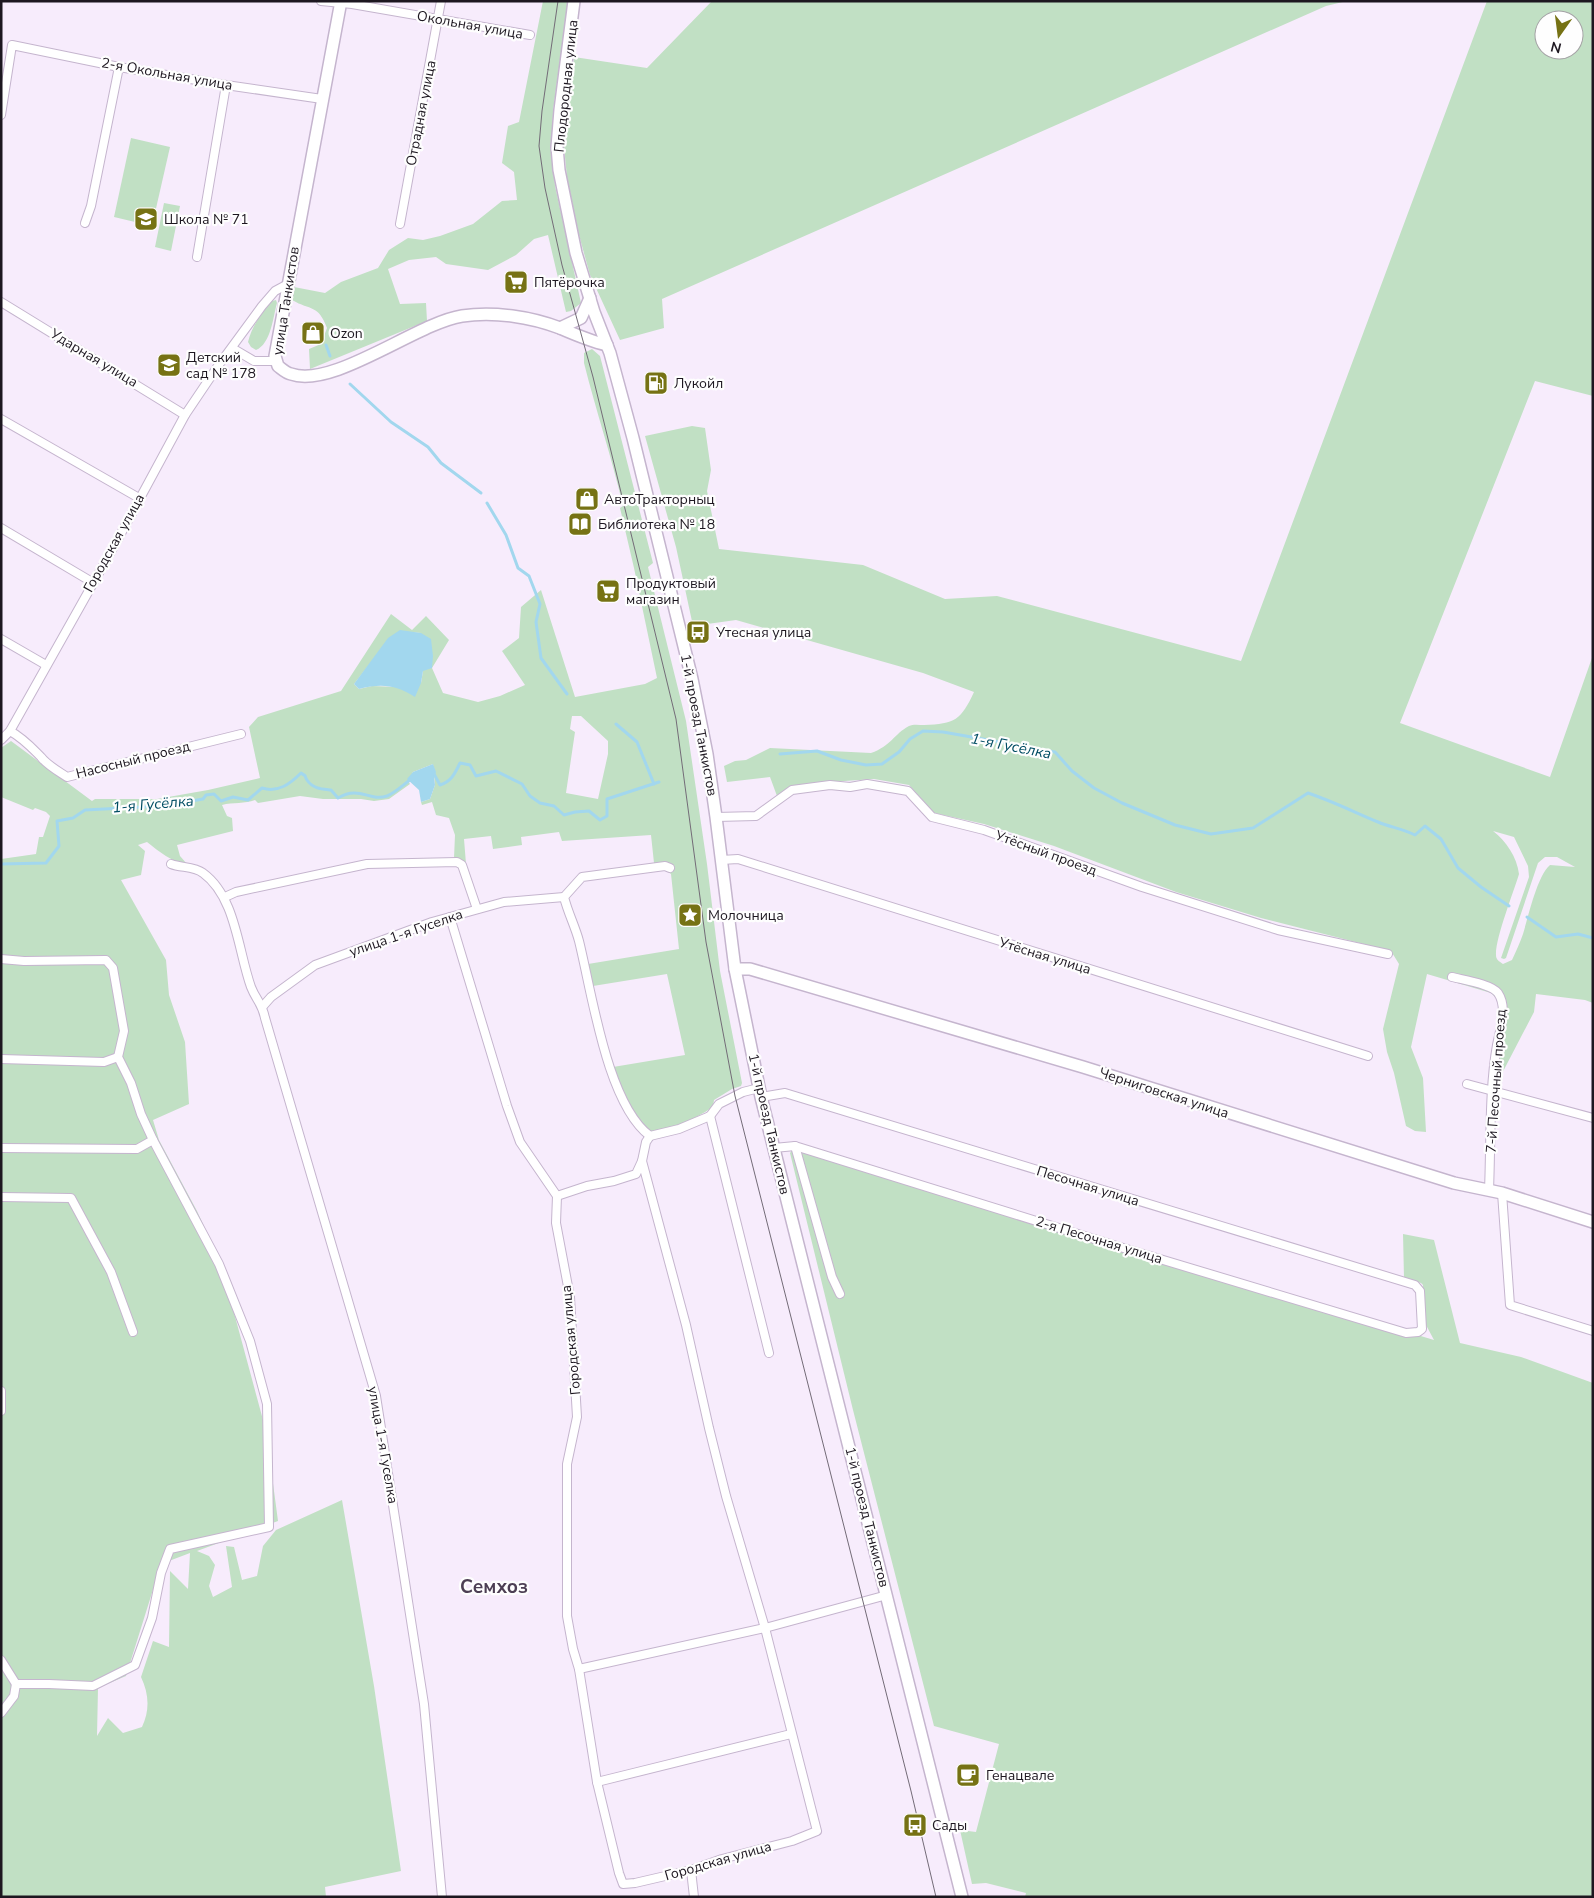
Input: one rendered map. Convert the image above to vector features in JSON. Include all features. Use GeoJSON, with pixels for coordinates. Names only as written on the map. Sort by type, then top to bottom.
{"type":"FeatureCollection","features":[{"type":"Feature","properties":{"kind":"main road","name":"Плодородная улица"},"geometry":{"type":"LineString","coordinates":[[574,1],[560,110],[557,147],[559,170],[576,253],[607,345]]}},
{"type":"Feature","properties":{"kind":"main road","name":"улица Танкистов"},"geometry":{"type":"LineString","coordinates":[[341,2],[275,356],[278,366],[291,374],[308,376],[338,370],[437,324],[467,315],[526,318],[607,345]]}},
{"type":"Feature","properties":{"kind":"main road"},"geometry":{"type":"LineString","coordinates":[[560,328],[581,318],[590,298]]}},
{"type":"Feature","properties":{"kind":"main road","name":"1-й проезд Танкистов"},"geometry":{"type":"LineString","coordinates":[[607,345],[634,438],[682,633],[704,740],[716,817],[735,969],[760,1092],[962,1897]]}},
{"type":"Feature","properties":{"kind":"main road","name":"Черниговская улица"},"geometry":{"type":"LineString","coordinates":[[735,969],[750,969],[802,984],[1074,1065],[1454,1183],[1502,1193],[1593,1222]]}},
{"type":"Feature","properties":{"kind":"street","name":"Окольная улица"},"geometry":{"type":"LineString","coordinates":[[322,1],[341,2],[530,36]]}},
{"type":"Feature","properties":{"kind":"street","name":"Отрадная улица"},"geometry":{"type":"LineString","coordinates":[[400,224],[442,1]]}},
{"type":"Feature","properties":{"kind":"street","name":"2-я Окольная улица"},"geometry":{"type":"LineString","coordinates":[[1,115],[12,44],[226,86],[322,99]]}},
{"type":"Feature","properties":{"kind":"street"},"geometry":{"type":"LineString","coordinates":[[85,222],[91,206],[119,66]]}},
{"type":"Feature","properties":{"kind":"street"},"geometry":{"type":"LineString","coordinates":[[197,257],[226,86]]}},
{"type":"Feature","properties":{"kind":"street","name":"Городская улица"},"geometry":{"type":"LineString","coordinates":[[1,740],[10,731],[185,415],[262,306],[274,291],[288,284]]}},
{"type":"Feature","properties":{"kind":"street","name":"Ударная улица"},"geometry":{"type":"LineString","coordinates":[[1,302],[185,415]]}},
{"type":"Feature","properties":{"kind":"street"},"geometry":{"type":"LineString","coordinates":[[232,348],[254,361],[276,361]]}},
{"type":"Feature","properties":{"kind":"street"},"geometry":{"type":"LineString","coordinates":[[1,419],[139,498]]}},
{"type":"Feature","properties":{"kind":"street"},"geometry":{"type":"LineString","coordinates":[[1,528],[92,582]]}},
{"type":"Feature","properties":{"kind":"street"},"geometry":{"type":"LineString","coordinates":[[1,639],[46,666]]}},
{"type":"Feature","properties":{"kind":"street","name":"Насосный проезд"},"geometry":{"type":"LineString","coordinates":[[10,731],[36,750],[41,758],[67,777],[241,734]]}},
{"type":"Feature","properties":{"kind":"street","name":"Утёсный проезд"},"geometry":{"type":"LineString","coordinates":[[716,817],[756,816],[792,790],[830,785],[850,787],[867,784],[908,791],[932,817],[984,830],[1142,887],[1278,930],[1388,954]]}},
{"type":"Feature","properties":{"kind":"street","name":"Утёсная улица"},"geometry":{"type":"LineString","coordinates":[[721,860],[738,859],[1368,1056]]}},
{"type":"Feature","properties":{"kind":"street"},"geometry":{"type":"LineString","coordinates":[[225,897],[236,892],[367,864],[457,862],[462,865],[477,909]]}},
{"type":"Feature","properties":{"kind":"street","name":"улица 1-я Гуселка"},"geometry":{"type":"LineString","coordinates":[[171,864],[179,867],[194,868],[204,873],[225,897],[252,989],[263,1006],[376,1396],[424,1704],[442,1897]]}},
{"type":"Feature","properties":{"kind":"street"},"geometry":{"type":"LineString","coordinates":[[450,917],[507,1106],[520,1142],[557,1196],[587,1186],[614,1181],[636,1174],[642,1161],[646,1142],[650,1136],[642,1130],[624,1106],[609,1068],[578,938],[564,897],[582,877],[665,866],[670,868]]}},
{"type":"Feature","properties":{"kind":"street","name":"улица 1-я Гуселка"},"geometry":{"type":"LineString","coordinates":[[263,1006],[315,965],[477,909],[504,902],[564,897]]}},
{"type":"Feature","properties":{"kind":"street"},"geometry":{"type":"LineString","coordinates":[[1,958],[24,961],[106,960],[113,968],[124,1030],[118,1057],[131,1083],[141,1114],[153,1140],[219,1264],[250,1341],[266,1404],[269,1527],[170,1549],[161,1573],[152,1618],[135,1665],[93,1686],[16,1684]]}},
{"type":"Feature","properties":{"kind":"street","name":"7-й Песочный проезд"},"geometry":{"type":"LineString","coordinates":[[1452,977],[1493,988],[1499,994],[1503,1015],[1496,1048],[1489,1190]]}},
{"type":"Feature","properties":{"kind":"street"},"geometry":{"type":"LineString","coordinates":[[1,1059],[104,1062],[118,1057]]}},
{"type":"Feature","properties":{"kind":"street"},"geometry":{"type":"LineString","coordinates":[[1467,1084],[1593,1118]]}},
{"type":"Feature","properties":{"kind":"street","name":"Песочная улица"},"geometry":{"type":"LineString","coordinates":[[650,1136],[679,1129],[710,1116],[719,1104],[743,1092],[785,1094],[1415,1285],[1420,1291],[1422,1329]]}},
{"type":"Feature","properties":{"kind":"street"},"geometry":{"type":"LineString","coordinates":[[710,1116],[769,1353]]}},
{"type":"Feature","properties":{"kind":"street"},"geometry":{"type":"LineString","coordinates":[[1,1148],[137,1149],[153,1140]]}},
{"type":"Feature","properties":{"kind":"street"},"geometry":{"type":"LineString","coordinates":[[795,1146],[832,1277],[840,1294]]}},
{"type":"Feature","properties":{"kind":"street","name":"2-я Песочная улица"},"geometry":{"type":"LineString","coordinates":[[774,1148],[795,1146],[1406,1333],[1418,1332],[1422,1329]]}},
{"type":"Feature","properties":{"kind":"street","name":"Городская улица"},"geometry":{"type":"LineString","coordinates":[[557,1196],[556,1223],[570,1297],[577,1417],[567,1464],[567,1616],[572,1649],[579,1669],[597,1782],[619,1873],[623,1884],[635,1883],[691,1870],[722,1859],[792,1841],[817,1831],[765,1628],[708,1428],[686,1325],[642,1161]]}},
{"type":"Feature","properties":{"kind":"street"},"geometry":{"type":"LineString","coordinates":[[1502,1193],[1510,1304],[1593,1331]]}},
{"type":"Feature","properties":{"kind":"street"},"geometry":{"type":"LineString","coordinates":[[1,1197],[71,1198],[111,1272],[133,1332]]}},
{"type":"Feature","properties":{"kind":"street"},"geometry":{"type":"LineString","coordinates":[[1,1391],[1,1411]]}},
{"type":"Feature","properties":{"kind":"street"},"geometry":{"type":"LineString","coordinates":[[579,1669],[765,1628],[887,1595]]}},
{"type":"Feature","properties":{"kind":"street"},"geometry":{"type":"LineString","coordinates":[[1,1660],[16,1684],[14,1696],[1,1713]]}},
{"type":"Feature","properties":{"kind":"street"},"geometry":{"type":"LineString","coordinates":[[597,1782],[791,1734]]}},
{"type":"Feature","properties":{"kind":"street"},"geometry":{"type":"LineString","coordinates":[[691,1870],[694,1897]]}},
{"type":"Feature","properties":{"kind":"green space"},"geometry":{"type":"Polygon","coordinates":[[[543,1],[568,1],[553,111],[552,146],[555,186],[581,303],[571,311],[566,312],[548,235],[534,239],[516,255],[488,270],[446,264],[436,257],[409,260],[388,269],[400,304],[426,303],[427,321],[310,369],[309,349],[321,344],[327,328],[317,311],[292,300],[294,287],[325,293],[341,282],[378,268],[389,250],[408,238],[423,240],[440,236],[473,224],[502,201],[517,200],[514,172],[502,163],[508,126],[519,122],[543,1]]]}},
{"type":"Feature","properties":{"kind":"green space"},"geometry":{"type":"Polygon","coordinates":[[[712,1],[1347,1],[1326,6],[662,299],[664,328],[620,340],[590,275],[579,235],[567,177],[564,147],[574,57],[647,68],[712,1]]]}},
{"type":"Feature","properties":{"kind":"green space"},"geometry":{"type":"Polygon","coordinates":[[[1487,1],[1593,1],[1593,396],[1535,381],[1400,723],[1550,777],[1593,655],[1593,1003],[1585,1000],[1536,994],[1534,1012],[1496,1085],[1505,999],[1496,998],[1491,993],[1427,974],[1411,1047],[1423,1078],[1426,1132],[1415,1131],[1406,1126],[1383,1029],[1399,964],[1391,951],[1261,918],[1176,892],[1054,846],[984,824],[934,813],[909,785],[874,779],[830,782],[792,787],[777,796],[770,777],[727,782],[724,766],[735,761],[746,760],[770,748],[871,753],[883,747],[909,726],[950,722],[956,719],[965,709],[974,692],[923,673],[736,620],[693,626],[676,547],[645,436],[692,426],[705,428],[711,470],[707,491],[719,549],[863,565],[945,599],[997,596],[1241,661],[1487,1]],[[1493,831],[1510,850],[1519,874],[1496,948],[1497,958],[1503,964],[1512,960],[1523,934],[1537,887],[1545,870],[1550,865],[1575,867],[1557,857],[1545,857],[1538,863],[1506,958],[1501,958],[1529,877],[1528,866],[1514,837],[1493,831]]]}},
{"type":"Feature","properties":{"kind":"green space"},"geometry":{"type":"Polygon","coordinates":[[[131,138],[170,147],[152,226],[114,217],[131,138]]]}},
{"type":"Feature","properties":{"kind":"green space"},"geometry":{"type":"Polygon","coordinates":[[[164,203],[180,206],[171,251],[155,247],[164,203]]]}},
{"type":"Feature","properties":{"kind":"green space"},"geometry":{"type":"Polygon","coordinates":[[[276,300],[273,322],[268,336],[261,347],[256,350],[248,342],[252,331],[264,310],[272,301],[276,300]]]}},
{"type":"Feature","properties":{"kind":"green space"},"geometry":{"type":"Polygon","coordinates":[[[592,349],[600,356],[653,563],[648,567],[686,721],[707,864],[720,971],[742,1083],[741,1086],[714,1100],[713,1107],[698,1116],[678,1126],[657,1131],[649,1131],[642,1127],[632,1114],[621,1091],[613,1067],[685,1055],[667,974],[593,986],[588,964],[679,949],[671,874],[654,863],[651,835],[562,841],[559,832],[521,837],[522,845],[493,849],[491,836],[464,839],[466,864],[461,859],[454,858],[455,835],[449,818],[436,815],[432,802],[422,805],[421,802],[430,799],[435,785],[433,764],[413,772],[408,781],[410,784],[389,799],[374,801],[300,796],[258,803],[255,800],[222,805],[227,816],[232,818],[233,831],[177,845],[180,856],[187,864],[171,859],[147,842],[138,845],[145,851],[141,875],[121,880],[166,960],[169,995],[185,1042],[189,1104],[153,1120],[159,1140],[197,1211],[220,1261],[266,1431],[278,1521],[197,1551],[209,1556],[215,1565],[209,1586],[213,1597],[232,1587],[226,1546],[234,1547],[242,1580],[257,1576],[263,1546],[276,1530],[342,1500],[374,1686],[401,1871],[325,1887],[326,1897],[1,1897],[1,859],[36,854],[39,837],[43,837],[50,816],[46,812],[35,808],[33,810],[1,797],[1,748],[11,741],[92,801],[95,799],[157,799],[260,778],[249,727],[258,717],[341,691],[391,614],[412,630],[426,616],[449,640],[432,668],[443,693],[478,702],[500,696],[525,685],[502,651],[519,638],[521,607],[541,590],[575,697],[645,684],[657,678],[620,508],[623,506],[584,363],[584,353],[592,349]],[[408,632],[375,657],[354,684],[359,689],[372,686],[399,687],[421,683],[423,671],[421,633],[408,632]],[[572,716],[570,729],[575,732],[566,793],[598,799],[608,754],[608,741],[581,716],[572,716]],[[190,1553],[161,1564],[126,1676],[98,1688],[97,1736],[108,1718],[123,1733],[142,1727],[145,1721],[148,1702],[141,1677],[153,1641],[169,1647],[170,1571],[188,1589],[190,1553]]]}},
{"type":"Feature","properties":{"kind":"green space"},"geometry":{"type":"Polygon","coordinates":[[[794,1148],[1434,1340],[1426,1325],[1423,1285],[1404,1278],[1403,1234],[1434,1240],[1460,1343],[1521,1357],[1593,1383],[1593,1897],[1025,1897],[1026,1893],[986,1883],[972,1884],[960,1830],[976,1832],[999,1744],[934,1726],[853,1410],[790,1153],[794,1148]]]}},
{"type":"Feature","properties":{"kind":"water"},"geometry":{"type":"Polygon","coordinates":[[[400,630],[421,633],[431,639],[432,668],[423,671],[421,683],[415,697],[388,686],[359,689],[354,684],[388,638],[400,630]]]}},
{"type":"Feature","properties":{"kind":"water"},"geometry":{"type":"Polygon","coordinates":[[[433,764],[436,772],[434,777],[435,785],[430,799],[421,802],[419,790],[407,779],[413,772],[433,764]]]}},
{"type":"Feature","properties":{"kind":"waterway"},"geometry":{"type":"LineString","coordinates":[[326,345],[330,356]]}},
{"type":"Feature","properties":{"kind":"waterway"},"geometry":{"type":"LineString","coordinates":[[350,384],[391,422],[428,447],[441,463],[481,493]]}},
{"type":"Feature","properties":{"kind":"waterway"},"geometry":{"type":"LineString","coordinates":[[487,503],[506,535],[518,568],[529,576],[540,604],[536,622],[541,658],[567,694]]}},
{"type":"Feature","properties":{"kind":"waterway"},"geometry":{"type":"LineString","coordinates":[[616,724],[637,742],[654,784]]}},
{"type":"Feature","properties":{"kind":"waterway","name":"1-я Гусёлка"},"geometry":{"type":"LineString","coordinates":[[780,754],[817,751],[841,760],[866,765],[882,764],[899,752],[910,739],[923,731],[943,732],[1055,752],[1072,771],[1094,788],[1122,803],[1175,825],[1211,834],[1253,828],[1308,793],[1415,835],[1425,826],[1441,839],[1458,868],[1509,906]]}},
{"type":"Feature","properties":{"kind":"waterway","name":"1-я Гусёлка"},"geometry":{"type":"LineString","coordinates":[[433,772],[440,785],[450,779],[460,763],[470,765],[476,776],[496,771],[522,784],[530,796],[540,803],[554,806],[564,815],[589,811],[600,820],[607,816],[607,799],[659,782]]}},
{"type":"Feature","properties":{"kind":"waterway","name":"1-я Гусёлка"},"geometry":{"type":"LineString","coordinates":[[1,864],[46,863],[59,846],[57,821],[73,818],[85,810],[162,806],[203,799],[206,795],[214,794],[221,801],[233,797],[248,800],[262,788],[278,788],[293,781],[301,773],[312,785],[331,790],[338,798],[352,793],[375,797],[387,796],[410,780]]}},
{"type":"Feature","properties":{"kind":"waterway","name":"1-я Гусёлка"},"geometry":{"type":"LineString","coordinates":[[1527,917],[1556,937],[1578,934],[1593,938]]}},
{"type":"Feature","properties":{"kind":"tram line"},"geometry":{"type":"LineString","coordinates":[[558,1],[542,111],[539,146],[545,188],[562,265],[593,377],[676,719],[706,942],[735,1096],[911,1791],[936,1897]]}},
{"type":"Feature","properties":{"kind":"place","name":"Школа № 71"},"geometry":{"type":"Point","coordinates":[146,219]}},
{"type":"Feature","properties":{"kind":"place","name":"Пятёрочка"},"geometry":{"type":"Point","coordinates":[516,282]}},
{"type":"Feature","properties":{"kind":"place","name":"Ozon"},"geometry":{"type":"Point","coordinates":[313,333]}},
{"type":"Feature","properties":{"kind":"place","name":"Детский сад № 178"},"geometry":{"type":"Point","coordinates":[169,365]}},
{"type":"Feature","properties":{"kind":"place","name":"Лукойл"},"geometry":{"type":"Point","coordinates":[656,383]}},
{"type":"Feature","properties":{"kind":"place","name":"АвтоТракторныц"},"geometry":{"type":"Point","coordinates":[587,499]}},
{"type":"Feature","properties":{"kind":"place","name":"Библиотека № 18"},"geometry":{"type":"Point","coordinates":[580,524]}},
{"type":"Feature","properties":{"kind":"place","name":"Продуктовый магазин"},"geometry":{"type":"Point","coordinates":[608,591]}},
{"type":"Feature","properties":{"kind":"place","name":"Утесная улица"},"geometry":{"type":"Point","coordinates":[698,632]}},
{"type":"Feature","properties":{"kind":"place","name":"Молочница"},"geometry":{"type":"Point","coordinates":[690,915]}},
{"type":"Feature","properties":{"kind":"place","name":"Генацвале"},"geometry":{"type":"Point","coordinates":[968,1775]}},
{"type":"Feature","properties":{"kind":"place","name":"Сады"},"geometry":{"type":"Point","coordinates":[915,1825]}},
{"type":"Feature","properties":{"kind":"district","name":"Семхоз"},"geometry":{"type":"Point","coordinates":[494,1587]}}]}
